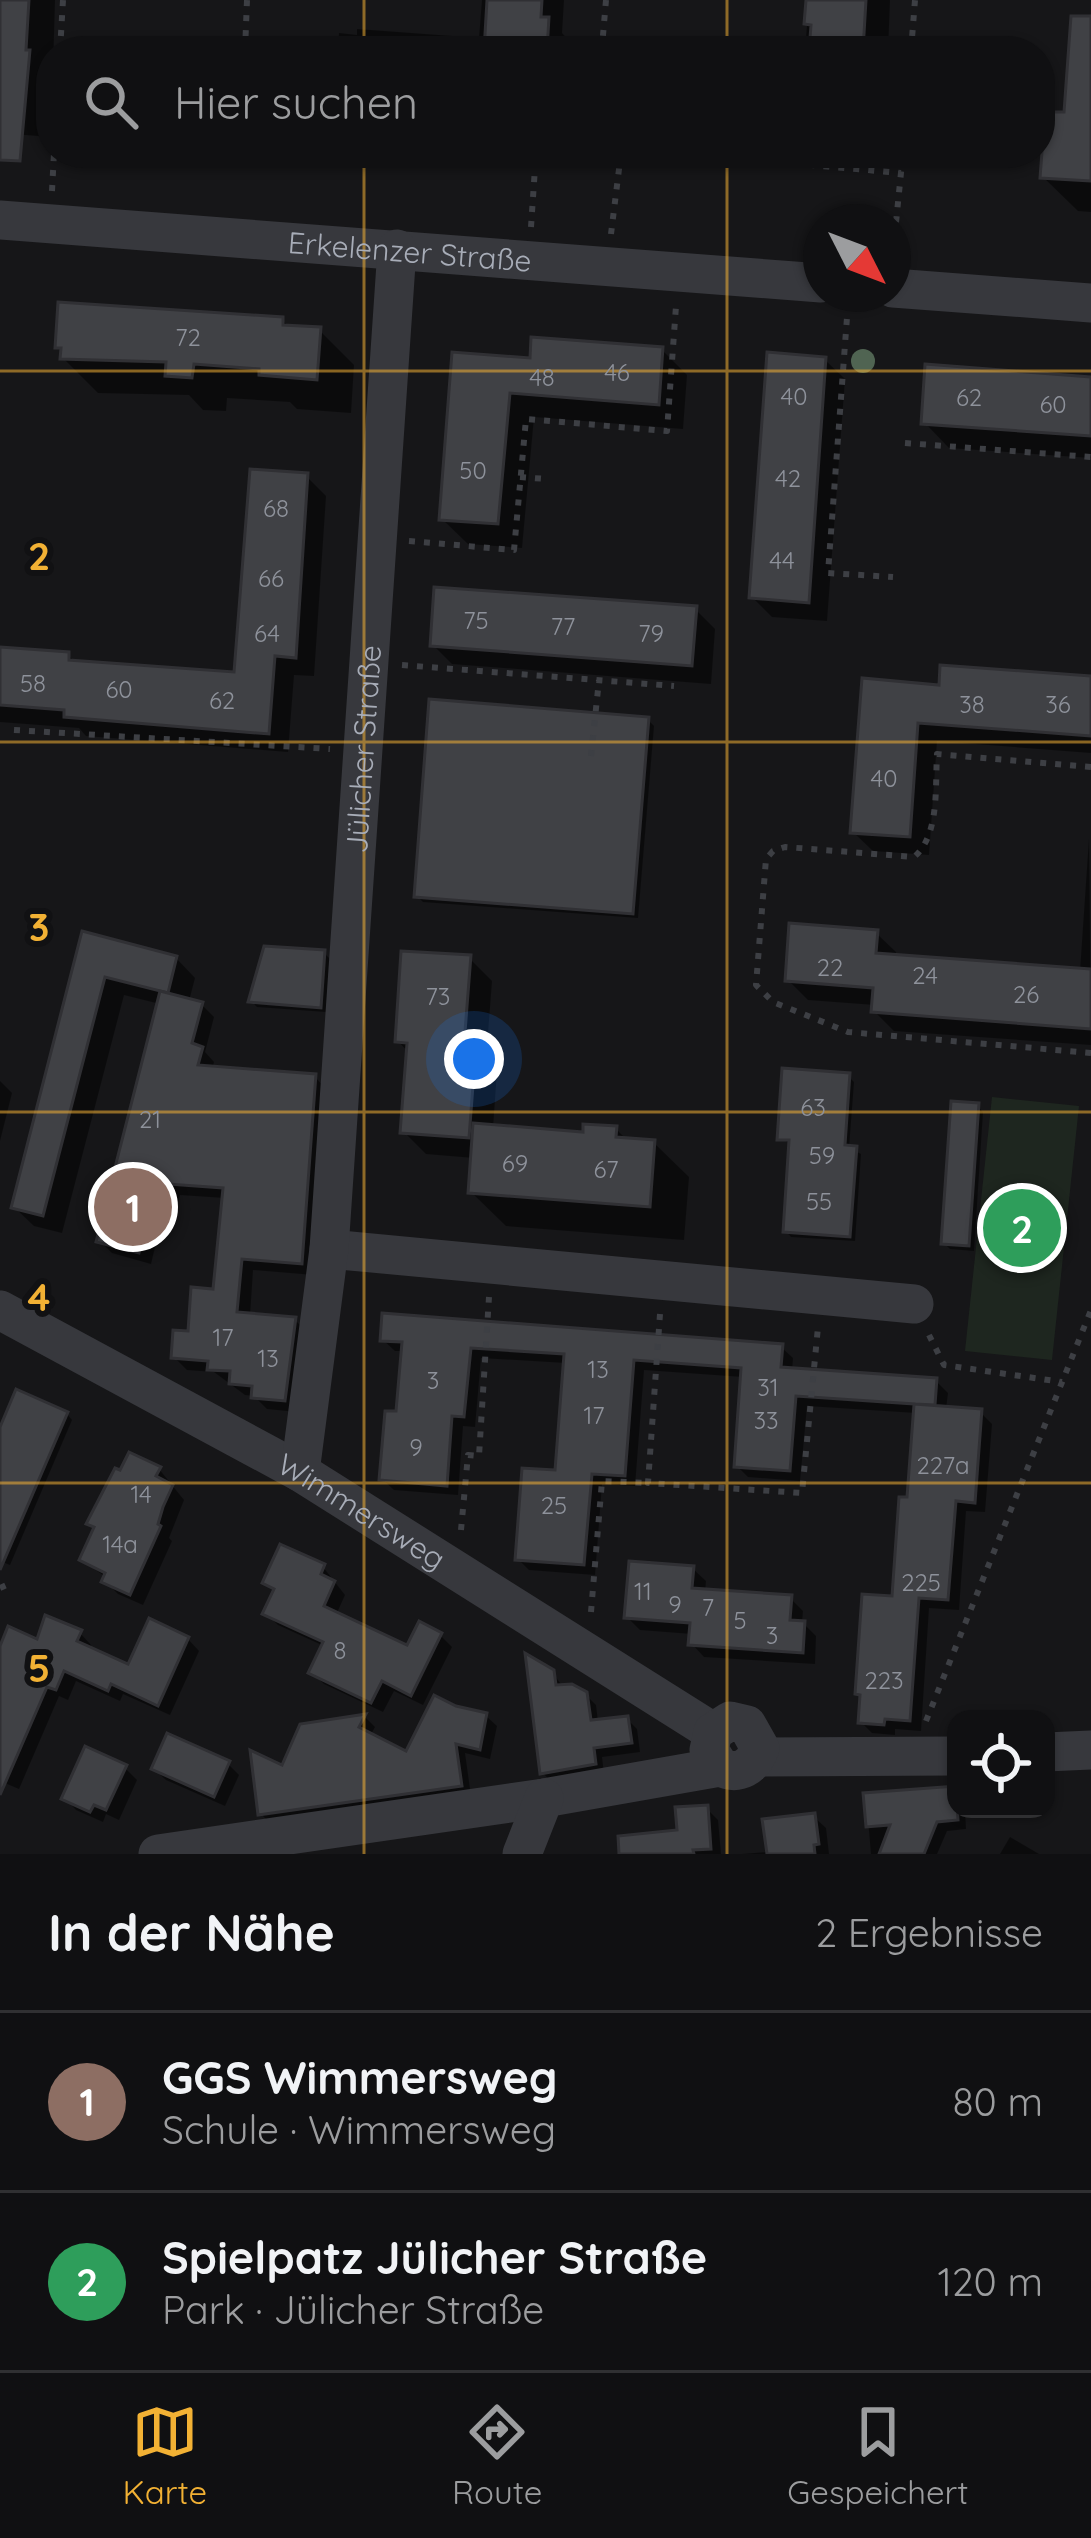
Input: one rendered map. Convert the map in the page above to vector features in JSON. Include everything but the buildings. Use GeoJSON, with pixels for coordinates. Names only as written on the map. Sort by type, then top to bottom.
{"type":"FeatureCollection","features":[{"type":"Feature","properties":{"kind":"street","name":"Erkelenzer Straße"},"geometry":{"type":"LineString","coordinates":[[0,220],[803,282]]}},
{"type":"Feature","properties":{"kind":"street","name":"Jülicher Straße"},"geometry":{"type":"LineString","coordinates":[[300,1472],[329,1249],[397,249]]}},
{"type":"Feature","properties":{"kind":"street"},"geometry":{"type":"LineString","coordinates":[[911,289],[1091,303]]}},
{"type":"Feature","properties":{"kind":"street"},"geometry":{"type":"LineString","coordinates":[[329,1249],[914,1304]]}},
{"type":"Feature","properties":{"kind":"street","name":"Wimmersweg"},"geometry":{"type":"LineString","coordinates":[[0,1310],[300,1472],[588,1653],[730,1752]]}},
{"type":"Feature","properties":{"kind":"street"},"geometry":{"type":"LineString","coordinates":[[1055,1752],[1091,1750]]}},
{"type":"Feature","properties":{"kind":"street"},"geometry":{"type":"LineString","coordinates":[[158,1854],[544,1798],[730,1752],[947,1756]]}},
{"type":"Feature","properties":{"kind":"street"},"geometry":{"type":"LineString","coordinates":[[522,1854],[544,1798]]}},
{"type":"Feature","properties":{"kind":"path"},"geometry":{"type":"LineString","coordinates":[[61,36],[63,0]]}},
{"type":"Feature","properties":{"kind":"path"},"geometry":{"type":"LineString","coordinates":[[246,36],[247,0]]}},
{"type":"Feature","properties":{"kind":"path"},"geometry":{"type":"LineString","coordinates":[[603,36],[606,0]]}},
{"type":"Feature","properties":{"kind":"path"},"geometry":{"type":"LineString","coordinates":[[912,36],[915,0]]}},
{"type":"Feature","properties":{"kind":"path"},"geometry":{"type":"LineString","coordinates":[[528,260],[535,168]]}},
{"type":"Feature","properties":{"kind":"path"},"geometry":{"type":"LineString","coordinates":[[607,267],[619,168]]}},
{"type":"Feature","properties":{"kind":"path"},"geometry":{"type":"LineString","coordinates":[[844,168],[901,173]]}},
{"type":"Feature","properties":{"kind":"path"},"geometry":{"type":"LineString","coordinates":[[898,204],[902,168]]}},
{"type":"Feature","properties":{"kind":"path"},"geometry":{"type":"LineString","coordinates":[[378,538],[514,550],[526,419],[667,430],[679,272]]}},
{"type":"Feature","properties":{"kind":"path"},"geometry":{"type":"LineString","coordinates":[[847,312],[828,573],[892,577]]}},
{"type":"Feature","properties":{"kind":"path"},"geometry":{"type":"LineString","coordinates":[[905,443],[1091,457]]}},
{"type":"Feature","properties":{"kind":"path"},"geometry":{"type":"LineString","coordinates":[[520,478],[546,479]]}},
{"type":"Feature","properties":{"kind":"path"},"geometry":{"type":"LineString","coordinates":[[370,662],[674,686]]}},
{"type":"Feature","properties":{"kind":"path"},"geometry":{"type":"LineString","coordinates":[[591,756],[599,680]]}},
{"type":"Feature","properties":{"kind":"path"},"geometry":{"type":"LineString","coordinates":[[14,730],[364,751]]}},
{"type":"Feature","properties":{"kind":"path"},"geometry":{"type":"LineString","coordinates":[[1091,767],[938,754],[930,833],[925,848],[914,856],[773,851],[766,859],[755,985],[772,1002],[848,1032],[1091,1054]]}},
{"type":"Feature","properties":{"kind":"path"},"geometry":{"type":"LineString","coordinates":[[457,1571],[468,1455],[479,1456],[492,1264]]}},
{"type":"Feature","properties":{"kind":"path"},"geometry":{"type":"LineString","coordinates":[[648,1484],[662,1280]]}},
{"type":"Feature","properties":{"kind":"path"},"geometry":{"type":"LineString","coordinates":[[588,1653],[602,1481],[802,1493],[821,1295]]}},
{"type":"Feature","properties":{"kind":"path"},"geometry":{"type":"LineString","coordinates":[[914,1304],[944,1365],[1062,1382]]}},
{"type":"Feature","properties":{"kind":"path"},"geometry":{"type":"LineString","coordinates":[[911,1758],[1091,1310]]}},
{"type":"Feature","properties":{"kind":"path"},"geometry":{"type":"LineString","coordinates":[[0,1588],[11,1582]]}},
{"type":"Feature","properties":{"kind":"shaded area"},"geometry":{"type":"Polygon","coordinates":[[[992,1097],[1079,1106],[1052,1360],[965,1351],[992,1097]]]}},
{"type":"Feature","properties":{"kind":"place","name":"GGS Wimmersweg"},"geometry":{"type":"Point","coordinates":[133,1207]}},
{"type":"Feature","properties":{"kind":"place","name":"Spielpatz Jülicher Straße"},"geometry":{"type":"Point","coordinates":[1022,1228]}}]}
